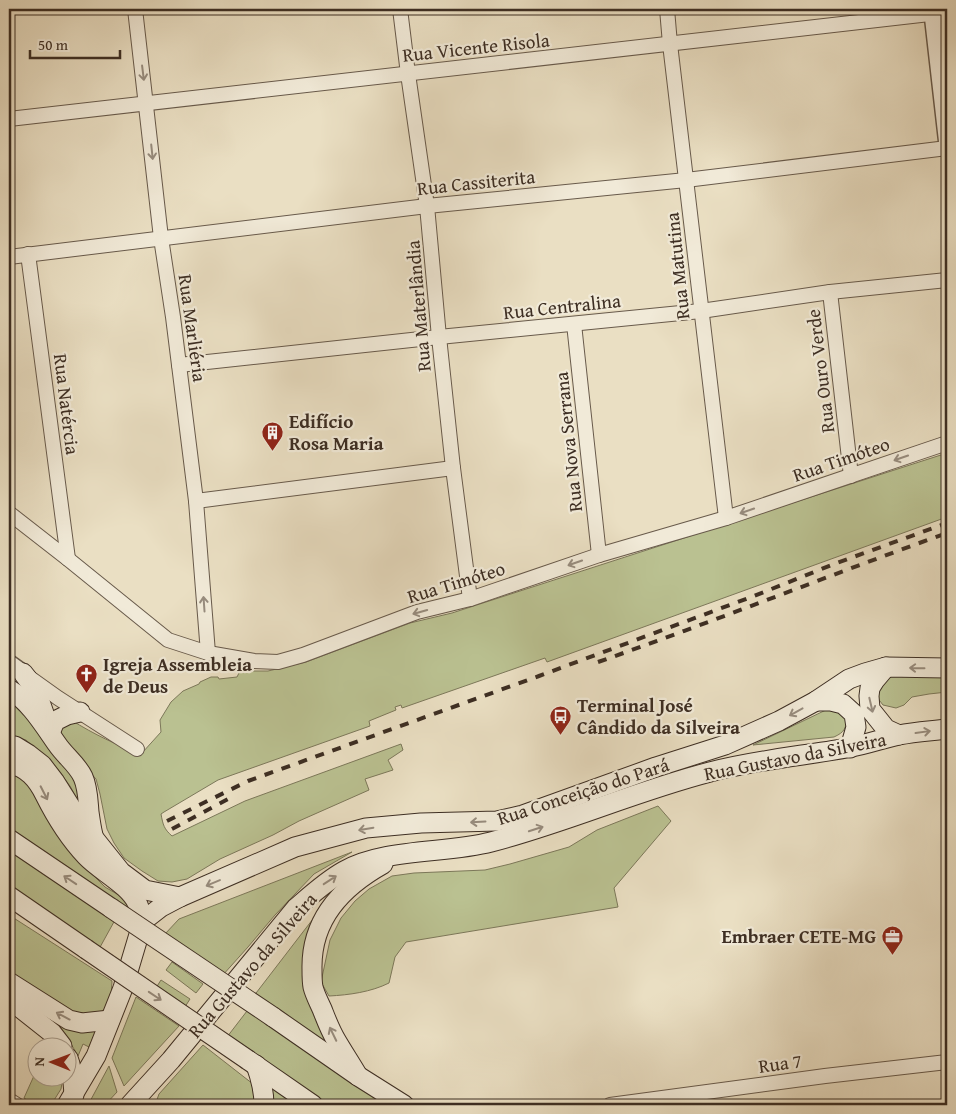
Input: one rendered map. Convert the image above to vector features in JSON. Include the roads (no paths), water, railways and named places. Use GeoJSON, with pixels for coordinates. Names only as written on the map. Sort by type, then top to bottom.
{"type":"FeatureCollection","features":[{"type":"Feature","properties":{"kind":"main road","name":"Rua Conceição do Pará"},"geometry":{"type":"LineString","coordinates":[[143,921],[180,897],[295,847],[366,828],[421,823],[497,821],[523,815],[724,744],[779,722],[849,679],[886,667],[947,668]]}},
{"type":"Feature","properties":{"kind":"main road"},"geometry":{"type":"LineString","coordinates":[[886,667],[870,688],[870,709],[886,729],[899,735]]}},
{"type":"Feature","properties":{"kind":"main road"},"geometry":{"type":"LineString","coordinates":[[16,668],[31,683],[42,704],[50,733]]}},
{"type":"Feature","properties":{"kind":"main road"},"geometry":{"type":"LineString","coordinates":[[9,689],[28,705],[83,777],[94,838]]}},
{"type":"Feature","properties":{"kind":"main road"},"geometry":{"type":"LineString","coordinates":[[816,701],[843,704],[854,714],[856,727],[850,748]]}},
{"type":"Feature","properties":{"kind":"main road"},"geometry":{"type":"LineString","coordinates":[[50,733],[55,721],[67,715],[80,712]]}},
{"type":"Feature","properties":{"kind":"main road","name":"Rua Gustavo da Silveira"},"geometry":{"type":"LineString","coordinates":[[171,1060],[296,908],[319,887],[344,871],[365,862],[400,855],[489,843],[711,772],[748,764],[850,748],[899,735],[947,729]]}},
{"type":"Feature","properties":{"kind":"main road"},"geometry":{"type":"LineString","coordinates":[[9,745],[15,746],[42,765],[94,838],[121,872],[145,890],[180,897]]}},
{"type":"Feature","properties":{"kind":"main road"},"geometry":{"type":"LineString","coordinates":[[9,764],[28,771],[40,785],[56,817],[77,847],[126,888],[138,903],[143,921],[123,988],[96,1056],[71,1100]]}},
{"type":"Feature","properties":{"kind":"main road"},"geometry":{"type":"LineString","coordinates":[[9,839],[358,1076],[404,1105]]}},
{"type":"Feature","properties":{"kind":"main road"},"geometry":{"type":"LineString","coordinates":[[358,1076],[335,1039],[313,987],[312,958],[314,943],[326,913],[345,891],[356,881],[400,855]]}},
{"type":"Feature","properties":{"kind":"main road"},"geometry":{"type":"LineString","coordinates":[[9,896],[313,1105]]}},
{"type":"Feature","properties":{"kind":"main road"},"geometry":{"type":"LineString","coordinates":[[9,982],[69,1020],[82,1023],[110,1020]]}},
{"type":"Feature","properties":{"kind":"main road"},"geometry":{"type":"LineString","coordinates":[[9,999],[54,1036]]}},
{"type":"Feature","properties":{"kind":"main road"},"geometry":{"type":"LineString","coordinates":[[130,1105],[171,1060]]}},
{"type":"Feature","properties":{"kind":"main road"},"geometry":{"type":"LineString","coordinates":[[149,1105],[152,1093],[171,1060]]}},
{"type":"Feature","properties":{"kind":"main road"},"geometry":{"type":"LineString","coordinates":[[252,1062],[262,1081],[264,1105]]}},
{"type":"Feature","properties":{"kind":"main road"},"geometry":{"type":"LineString","coordinates":[[71,1100],[72,1086]]}},
{"type":"Feature","properties":{"kind":"main road"},"geometry":{"type":"LineString","coordinates":[[289,1088],[302,1105]]}},
{"type":"Feature","properties":{"kind":"street","name":"Rua Marliéria"},"geometry":{"type":"LineString","coordinates":[[134,9],[161,238],[196,501],[208,653]]}},
{"type":"Feature","properties":{"kind":"street","name":"Rua Materlândia"},"geometry":{"type":"LineString","coordinates":[[400,9],[427,206],[453,468],[470,599]]}},
{"type":"Feature","properties":{"kind":"street","name":"Rua Matutina"},"geometry":{"type":"LineString","coordinates":[[667,9],[726,518]]}},
{"type":"Feature","properties":{"kind":"street","name":"Rua Vicente Risola"},"geometry":{"type":"LineString","coordinates":[[9,119],[670,44],[937,11]]}},
{"type":"Feature","properties":{"kind":"street"},"geometry":{"type":"LineString","coordinates":[[937,11],[947,141]]}},
{"type":"Feature","properties":{"kind":"street","name":"Rua Cassiterita"},"geometry":{"type":"LineString","coordinates":[[9,257],[427,206],[686,180],[947,148]]}},
{"type":"Feature","properties":{"kind":"street","name":"Rua Natércia"},"geometry":{"type":"LineString","coordinates":[[28,254],[68,559]]}},
{"type":"Feature","properties":{"kind":"street","name":"Rua Centralina"},"geometry":{"type":"LineString","coordinates":[[179,364],[701,311],[830,292],[947,280]]}},
{"type":"Feature","properties":{"kind":"street","name":"Rua Ouro Verde"},"geometry":{"type":"LineString","coordinates":[[830,292],[851,476]]}},
{"type":"Feature","properties":{"kind":"street","name":"Rua Nova Serrana"},"geometry":{"type":"LineString","coordinates":[[574,324],[599,556]]}},
{"type":"Feature","properties":{"kind":"street","name":"Rua Timóteo"},"geometry":{"type":"LineString","coordinates":[[9,513],[168,640],[208,653],[254,661],[278,662],[319,649],[417,612],[470,599],[599,556],[726,518],[947,442]]}},
{"type":"Feature","properties":{"kind":"street"},"geometry":{"type":"LineString","coordinates":[[196,501],[453,468]]}},
{"type":"Feature","properties":{"kind":"street"},"geometry":{"type":"LineString","coordinates":[[16,668],[58,698],[137,749]]}},
{"type":"Feature","properties":{"kind":"street","name":"Rua 7"},"geometry":{"type":"LineString","coordinates":[[615,1105],[825,1076],[947,1062]]}},
{"type":"Feature","properties":{"kind":"street"},"geometry":{"type":"LineString","coordinates":[[9,1100],[17,1105]]}},
{"type":"Feature","properties":{"kind":"railway"},"geometry":{"type":"LineString","coordinates":[[167,821],[248,781],[539,676],[947,523]]}},
{"type":"Feature","properties":{"kind":"railway"},"geometry":{"type":"LineString","coordinates":[[598,662],[947,533]]}},
{"type":"Feature","properties":{"kind":"railway"},"geometry":{"type":"LineString","coordinates":[[172,829],[232,797]]}},
{"type":"Feature","properties":{"kind":"place","name":"Edifício Rosa Maria"},"geometry":{"type":"Point","coordinates":[273,451]}},
{"type":"Feature","properties":{"kind":"place","name":"Igreja Assembleia de Deus"},"geometry":{"type":"Point","coordinates":[87,694]}},
{"type":"Feature","properties":{"kind":"place","name":"Terminal José Cândido da Silveira"},"geometry":{"type":"Point","coordinates":[561,735]}},
{"type":"Feature","properties":{"kind":"place","name":"Embraer CETE-MG"},"geometry":{"type":"Point","coordinates":[892,955]}}]}
